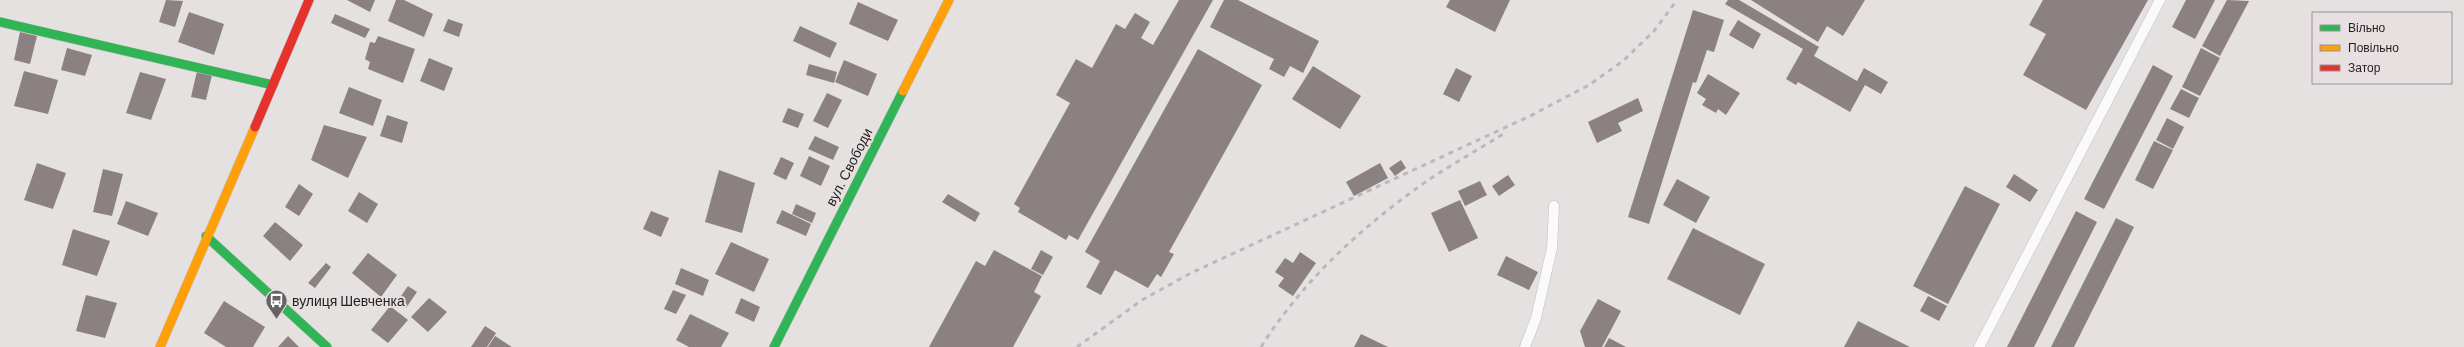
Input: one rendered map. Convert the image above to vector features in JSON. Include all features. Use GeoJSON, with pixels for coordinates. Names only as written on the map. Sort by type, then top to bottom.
{"type":"FeatureCollection","features":[{"type":"Feature","properties":{"kind":"street"},"geometry":{"type":"LineString","coordinates":[[160,347],[206,236],[309,0]]}},
{"type":"Feature","properties":{"kind":"street","name":"вул. Свободи"},"geometry":{"type":"LineString","coordinates":[[774,347],[949,0]]}},
{"type":"Feature","properties":{"kind":"street"},"geometry":{"type":"LineString","coordinates":[[0,22],[273,85]]}},
{"type":"Feature","properties":{"kind":"street"},"geometry":{"type":"LineString","coordinates":[[206,236],[327,347]]}},
{"type":"Feature","properties":{"kind":"lane"},"geometry":{"type":"LineString","coordinates":[[1979,347],[2160,0]]}},
{"type":"Feature","properties":{"kind":"lane"},"geometry":{"type":"LineString","coordinates":[[1524,347],[1536,318],[1552,248],[1554,206]]}},
{"type":"Feature","properties":{"kind":"building"},"geometry":{"type":"Polygon","coordinates":[[[166,0],[183,1],[175,27],[159,22],[166,0]]]}},
{"type":"Feature","properties":{"kind":"building"},"geometry":{"type":"Polygon","coordinates":[[[347,0],[375,0],[370,12],[347,0]]]}},
{"type":"Feature","properties":{"kind":"building"},"geometry":{"type":"Polygon","coordinates":[[[396,0],[404,0],[433,14],[424,37],[388,21],[396,0]]]}},
{"type":"Feature","properties":{"kind":"building"},"geometry":{"type":"Polygon","coordinates":[[[1179,0],[1213,0],[1078,240],[1069,235],[1066,240],[1018,212],[1020,208],[1014,204],[1070,103],[1056,95],[1076,59],[1092,68],[1116,24],[1125,29],[1135,13],[1150,22],[1141,38],[1153,45],[1179,0]]]}},
{"type":"Feature","properties":{"kind":"building"},"geometry":{"type":"Polygon","coordinates":[[[1224,0],[1238,0],[1319,41],[1303,73],[1290,66],[1284,77],[1269,69],[1274,59],[1210,27],[1224,0]]]}},
{"type":"Feature","properties":{"kind":"building"},"geometry":{"type":"Polygon","coordinates":[[[1450,0],[1510,0],[1495,32],[1446,7],[1450,0]]]}},
{"type":"Feature","properties":{"kind":"building"},"geometry":{"type":"Polygon","coordinates":[[[1728,0],[1739,0],[1819,47],[1814,56],[1857,81],[1864,68],[1888,82],[1881,94],[1865,85],[1850,112],[1798,82],[1796,85],[1786,79],[1803,49],[1725,4],[1728,0]]]}},
{"type":"Feature","properties":{"kind":"building"},"geometry":{"type":"Polygon","coordinates":[[[1751,0],[1865,0],[1843,36],[1827,26],[1818,42],[1751,0]]]}},
{"type":"Feature","properties":{"kind":"building"},"geometry":{"type":"Polygon","coordinates":[[[2043,0],[2148,0],[2086,110],[2023,75],[2046,34],[2029,25],[2043,0]]]}},
{"type":"Feature","properties":{"kind":"building"},"geometry":{"type":"Polygon","coordinates":[[[2186,0],[2215,0],[2195,39],[2172,27],[2186,0]]]}},
{"type":"Feature","properties":{"kind":"building"},"geometry":{"type":"Polygon","coordinates":[[[2227,0],[2249,1],[2220,56],[2202,46],[2227,0]]]}},
{"type":"Feature","properties":{"kind":"building"},"geometry":{"type":"Polygon","coordinates":[[[858,2],[898,20],[888,41],[849,24],[858,2]]]}},
{"type":"Feature","properties":{"kind":"building"},"geometry":{"type":"Polygon","coordinates":[[[1693,10],[1724,20],[1714,52],[1707,50],[1696,83],[1693,82],[1649,224],[1628,217],[1693,10]]]}},
{"type":"Feature","properties":{"kind":"building"},"geometry":{"type":"Polygon","coordinates":[[[189,12],[224,24],[214,55],[178,42],[189,12]]]}},
{"type":"Feature","properties":{"kind":"building"},"geometry":{"type":"Polygon","coordinates":[[[335,14],[370,29],[365,38],[331,23],[335,14]]]}},
{"type":"Feature","properties":{"kind":"building"},"geometry":{"type":"Polygon","coordinates":[[[448,19],[463,24],[459,37],[443,31],[448,19]]]}},
{"type":"Feature","properties":{"kind":"building"},"geometry":{"type":"Polygon","coordinates":[[[1738,20],[1761,34],[1753,49],[1729,35],[1738,20]]]}},
{"type":"Feature","properties":{"kind":"building"},"geometry":{"type":"Polygon","coordinates":[[[800,26],[837,43],[830,58],[793,41],[800,26]]]}},
{"type":"Feature","properties":{"kind":"building"},"geometry":{"type":"Polygon","coordinates":[[[20,32],[37,36],[30,64],[14,60],[20,32]]]}},
{"type":"Feature","properties":{"kind":"building"},"geometry":{"type":"Polygon","coordinates":[[[378,36],[415,49],[403,83],[368,69],[370,62],[365,59],[370,42],[375,43],[378,36]]]}},
{"type":"Feature","properties":{"kind":"building"},"geometry":{"type":"Polygon","coordinates":[[[67,48],[92,55],[85,76],[61,70],[67,48]]]}},
{"type":"Feature","properties":{"kind":"building"},"geometry":{"type":"Polygon","coordinates":[[[2201,48],[2220,58],[2200,96],[2182,87],[2201,48]]]}},
{"type":"Feature","properties":{"kind":"building"},"geometry":{"type":"Polygon","coordinates":[[[1198,49],[1262,85],[1169,252],[1174,254],[1161,277],[1157,274],[1148,288],[1115,270],[1101,295],[1086,287],[1100,261],[1085,252],[1198,49]]]}},
{"type":"Feature","properties":{"kind":"building"},"geometry":{"type":"Polygon","coordinates":[[[429,58],[453,68],[444,91],[420,81],[429,58]]]}},
{"type":"Feature","properties":{"kind":"building"},"geometry":{"type":"Polygon","coordinates":[[[844,60],[877,74],[868,96],[835,82],[844,60]]]}},
{"type":"Feature","properties":{"kind":"building"},"geometry":{"type":"Polygon","coordinates":[[[809,64],[837,72],[834,83],[806,75],[809,64]]]}},
{"type":"Feature","properties":{"kind":"building"},"geometry":{"type":"Polygon","coordinates":[[[2153,65],[2173,76],[2104,209],[2084,199],[2153,65]]]}},
{"type":"Feature","properties":{"kind":"building"},"geometry":{"type":"Polygon","coordinates":[[[1313,66],[1361,96],[1340,129],[1292,99],[1313,66]]]}},
{"type":"Feature","properties":{"kind":"building"},"geometry":{"type":"Polygon","coordinates":[[[1456,68],[1472,76],[1459,102],[1443,94],[1456,68]]]}},
{"type":"Feature","properties":{"kind":"building"},"geometry":{"type":"Polygon","coordinates":[[[24,71],[58,80],[48,114],[14,106],[24,71]]]}},
{"type":"Feature","properties":{"kind":"building"},"geometry":{"type":"Polygon","coordinates":[[[197,71],[212,75],[206,100],[191,97],[197,71]]]}},
{"type":"Feature","properties":{"kind":"building"},"geometry":{"type":"Polygon","coordinates":[[[140,72],[166,79],[151,120],[126,113],[140,72]]]}},
{"type":"Feature","properties":{"kind":"building"},"geometry":{"type":"Polygon","coordinates":[[[1708,74],[1740,93],[1726,115],[1718,109],[1716,113],[1702,105],[1706,99],[1697,93],[1708,74]]]}},
{"type":"Feature","properties":{"kind":"building"},"geometry":{"type":"Polygon","coordinates":[[[349,87],[382,100],[373,126],[339,113],[349,87]]]}},
{"type":"Feature","properties":{"kind":"building"},"geometry":{"type":"Polygon","coordinates":[[[2181,89],[2199,98],[2189,118],[2170,109],[2181,89]]]}},
{"type":"Feature","properties":{"kind":"building"},"geometry":{"type":"Polygon","coordinates":[[[827,93],[842,100],[828,128],[813,121],[827,93]]]}},
{"type":"Feature","properties":{"kind":"building"},"geometry":{"type":"Polygon","coordinates":[[[1638,98],[1643,111],[1618,123],[1622,131],[1597,143],[1588,122],[1638,98]]]}},
{"type":"Feature","properties":{"kind":"building"},"geometry":{"type":"Polygon","coordinates":[[[788,108],[804,114],[798,128],[782,122],[788,108]]]}},
{"type":"Feature","properties":{"kind":"building"},"geometry":{"type":"Polygon","coordinates":[[[387,115],[408,122],[402,143],[380,136],[387,115]]]}},
{"type":"Feature","properties":{"kind":"building"},"geometry":{"type":"Polygon","coordinates":[[[2167,118],[2184,127],[2173,149],[2156,140],[2167,118]]]}},
{"type":"Feature","properties":{"kind":"building"},"geometry":{"type":"Polygon","coordinates":[[[324,125],[367,137],[348,178],[311,160],[324,125]]]}},
{"type":"Feature","properties":{"kind":"building"},"geometry":{"type":"Polygon","coordinates":[[[815,136],[839,147],[833,160],[808,149],[815,136]]]}},
{"type":"Feature","properties":{"kind":"building"},"geometry":{"type":"Polygon","coordinates":[[[2154,141],[2173,150],[2153,189],[2135,180],[2154,141]]]}},
{"type":"Feature","properties":{"kind":"building"},"geometry":{"type":"Polygon","coordinates":[[[809,156],[830,166],[821,186],[800,176],[809,156]]]}},
{"type":"Feature","properties":{"kind":"building"},"geometry":{"type":"Polygon","coordinates":[[[781,157],[794,163],[786,180],[773,174],[781,157]]]}},
{"type":"Feature","properties":{"kind":"building"},"geometry":{"type":"Polygon","coordinates":[[[1401,160],[1406,168],[1395,176],[1389,168],[1401,160]]]}},
{"type":"Feature","properties":{"kind":"building"},"geometry":{"type":"Polygon","coordinates":[[[37,163],[66,173],[53,209],[24,200],[37,163]]]}},
{"type":"Feature","properties":{"kind":"building"},"geometry":{"type":"Polygon","coordinates":[[[1380,163],[1388,178],[1354,196],[1346,182],[1380,163]]]}},
{"type":"Feature","properties":{"kind":"building"},"geometry":{"type":"Polygon","coordinates":[[[103,169],[123,174],[112,216],[93,212],[103,169]]]}},
{"type":"Feature","properties":{"kind":"building"},"geometry":{"type":"Polygon","coordinates":[[[719,170],[755,183],[742,233],[705,222],[719,170]]]}},
{"type":"Feature","properties":{"kind":"building"},"geometry":{"type":"Polygon","coordinates":[[[2014,174],[2038,190],[2030,202],[2006,187],[2014,174]]]}},
{"type":"Feature","properties":{"kind":"building"},"geometry":{"type":"Polygon","coordinates":[[[1508,175],[1515,185],[1499,196],[1492,186],[1508,175]]]}},
{"type":"Feature","properties":{"kind":"building"},"geometry":{"type":"Polygon","coordinates":[[[1677,179],[1710,197],[1696,223],[1663,205],[1677,179]]]}},
{"type":"Feature","properties":{"kind":"building"},"geometry":{"type":"Polygon","coordinates":[[[1480,181],[1487,195],[1465,206],[1458,191],[1480,181]]]}},
{"type":"Feature","properties":{"kind":"building"},"geometry":{"type":"Polygon","coordinates":[[[299,184],[313,194],[299,216],[285,207],[299,184]]]}},
{"type":"Feature","properties":{"kind":"building"},"geometry":{"type":"Polygon","coordinates":[[[1965,186],[2000,204],[1948,304],[1913,286],[1965,186]]]}},
{"type":"Feature","properties":{"kind":"building"},"geometry":{"type":"Polygon","coordinates":[[[359,192],[378,204],[367,223],[348,211],[359,192]]]}},
{"type":"Feature","properties":{"kind":"building"},"geometry":{"type":"Polygon","coordinates":[[[948,194],[980,213],[975,222],[942,202],[948,194]]]}},
{"type":"Feature","properties":{"kind":"building"},"geometry":{"type":"Polygon","coordinates":[[[1460,200],[1478,238],[1449,252],[1431,213],[1460,200]]]}},
{"type":"Feature","properties":{"kind":"building"},"geometry":{"type":"Polygon","coordinates":[[[126,201],[158,213],[148,236],[117,224],[126,201]]]}},
{"type":"Feature","properties":{"kind":"building"},"geometry":{"type":"Polygon","coordinates":[[[796,204],[816,213],[812,223],[792,214],[796,204]]]}},
{"type":"Feature","properties":{"kind":"building"},"geometry":{"type":"Polygon","coordinates":[[[782,210],[811,224],[806,236],[776,223],[782,210]]]}},
{"type":"Feature","properties":{"kind":"building"},"geometry":{"type":"Polygon","coordinates":[[[651,211],[669,218],[661,237],[643,229],[651,211]]]}},
{"type":"Feature","properties":{"kind":"building"},"geometry":{"type":"Polygon","coordinates":[[[2076,211],[2097,222],[2034,347],[2007,347],[2076,211]]]}},
{"type":"Feature","properties":{"kind":"building"},"geometry":{"type":"Polygon","coordinates":[[[2116,218],[2134,227],[2074,347],[2051,347],[2116,218]]]}},
{"type":"Feature","properties":{"kind":"building"},"geometry":{"type":"Polygon","coordinates":[[[275,222],[303,245],[290,261],[263,236],[275,222]]]}},
{"type":"Feature","properties":{"kind":"building"},"geometry":{"type":"Polygon","coordinates":[[[1693,228],[1765,264],[1740,315],[1667,279],[1693,228]]]}},
{"type":"Feature","properties":{"kind":"building"},"geometry":{"type":"Polygon","coordinates":[[[73,229],[110,241],[97,276],[62,265],[73,229]]]}},
{"type":"Feature","properties":{"kind":"building"},"geometry":{"type":"Polygon","coordinates":[[[731,242],[769,259],[754,292],[715,274],[731,242]]]}},
{"type":"Feature","properties":{"kind":"building"},"geometry":{"type":"Polygon","coordinates":[[[994,250],[1042,276],[1034,292],[1041,296],[1013,347],[929,347],[976,261],[985,266],[994,250]]]}},
{"type":"Feature","properties":{"kind":"building"},"geometry":{"type":"Polygon","coordinates":[[[1041,250],[1053,257],[1043,275],[1031,269],[1041,250]]]}},
{"type":"Feature","properties":{"kind":"building"},"geometry":{"type":"Polygon","coordinates":[[[1300,252],[1316,263],[1293,296],[1278,286],[1284,278],[1275,272],[1285,258],[1293,263],[1300,252]]]}},
{"type":"Feature","properties":{"kind":"building"},"geometry":{"type":"Polygon","coordinates":[[[368,253],[397,275],[381,297],[352,273],[368,253]]]}},
{"type":"Feature","properties":{"kind":"building"},"geometry":{"type":"Polygon","coordinates":[[[1506,256],[1538,272],[1529,290],[1497,275],[1506,256]]]}},
{"type":"Feature","properties":{"kind":"building"},"geometry":{"type":"Polygon","coordinates":[[[326,263],[331,267],[315,288],[308,283],[326,263]]]}},
{"type":"Feature","properties":{"kind":"building"},"geometry":{"type":"Polygon","coordinates":[[[681,268],[709,280],[703,296],[675,284],[681,268]]]}},
{"type":"Feature","properties":{"kind":"building"},"geometry":{"type":"Polygon","coordinates":[[[408,286],[417,292],[406,308],[397,302],[408,286]]]}},
{"type":"Feature","properties":{"kind":"building"},"geometry":{"type":"Polygon","coordinates":[[[673,290],[686,295],[676,314],[664,309],[673,290]]]}},
{"type":"Feature","properties":{"kind":"building"},"geometry":{"type":"Polygon","coordinates":[[[86,295],[117,303],[105,338],[76,331],[86,295]]]}},
{"type":"Feature","properties":{"kind":"building"},"geometry":{"type":"Polygon","coordinates":[[[1928,296],[1947,306],[1939,321],[1920,311],[1928,296]]]}},
{"type":"Feature","properties":{"kind":"building"},"geometry":{"type":"Polygon","coordinates":[[[429,298],[447,312],[428,332],[411,317],[429,298]]]}},
{"type":"Feature","properties":{"kind":"building"},"geometry":{"type":"Polygon","coordinates":[[[741,298],[760,307],[754,322],[735,313],[741,298]]]}},
{"type":"Feature","properties":{"kind":"building"},"geometry":{"type":"Polygon","coordinates":[[[1598,299],[1621,311],[1602,347],[1585,347],[1580,331],[1598,299]]]}},
{"type":"Feature","properties":{"kind":"building"},"geometry":{"type":"Polygon","coordinates":[[[224,301],[265,327],[253,347],[226,347],[204,333],[224,301]]]}},
{"type":"Feature","properties":{"kind":"building"},"geometry":{"type":"Polygon","coordinates":[[[390,306],[408,320],[388,343],[371,330],[390,306]]]}},
{"type":"Feature","properties":{"kind":"building"},"geometry":{"type":"Polygon","coordinates":[[[690,314],[729,333],[721,347],[689,347],[676,340],[690,314]]]}},
{"type":"Feature","properties":{"kind":"building"},"geometry":{"type":"Polygon","coordinates":[[[1858,321],[1910,347],[1844,347],[1858,321]]]}},
{"type":"Feature","properties":{"kind":"building"},"geometry":{"type":"Polygon","coordinates":[[[485,326],[496,333],[487,347],[471,347],[485,326]]]}},
{"type":"Feature","properties":{"kind":"building"},"geometry":{"type":"Polygon","coordinates":[[[1361,334],[1388,347],[1354,347],[1361,334]]]}},
{"type":"Feature","properties":{"kind":"building"},"geometry":{"type":"Polygon","coordinates":[[[288,336],[299,347],[278,347],[288,336]]]}},
{"type":"Feature","properties":{"kind":"building"},"geometry":{"type":"Polygon","coordinates":[[[495,336],[512,347],[488,347],[495,336]]]}},
{"type":"Feature","properties":{"kind":"building"},"geometry":{"type":"Polygon","coordinates":[[[1609,338],[1626,347],[1604,347],[1609,338]]]}},
{"type":"Feature","properties":{"kind":"railway"},"geometry":{"type":"LineString","coordinates":[[1077,347],[1142,300],[1191,273],[1530,116],[1589,85],[1623,61],[1654,31],[1677,0]]}},
{"type":"Feature","properties":{"kind":"railway"},"geometry":{"type":"LineString","coordinates":[[1261,347],[1276,324],[1293,303],[1349,243],[1424,183],[1503,134]]}},
{"type":"Feature","properties":{"kind":"traffic: fast"},"geometry":{"type":"LineString","coordinates":[[0,22],[273,85]]}},
{"type":"Feature","properties":{"kind":"traffic: fast"},"geometry":{"type":"LineString","coordinates":[[774,347],[903,91]]}},
{"type":"Feature","properties":{"kind":"traffic: fast"},"geometry":{"type":"LineString","coordinates":[[206,236],[327,347]]}},
{"type":"Feature","properties":{"kind":"traffic: slow"},"geometry":{"type":"LineString","coordinates":[[903,91],[949,0]]}},
{"type":"Feature","properties":{"kind":"traffic: slow"},"geometry":{"type":"LineString","coordinates":[[160,347],[255,127]]}},
{"type":"Feature","properties":{"kind":"traffic: jam"},"geometry":{"type":"LineString","coordinates":[[255,127],[309,0]]}},
{"type":"Feature","properties":{"kind":"place","name":"вулиця Шевченка"},"geometry":{"type":"Point","coordinates":[276,320]}}]}
